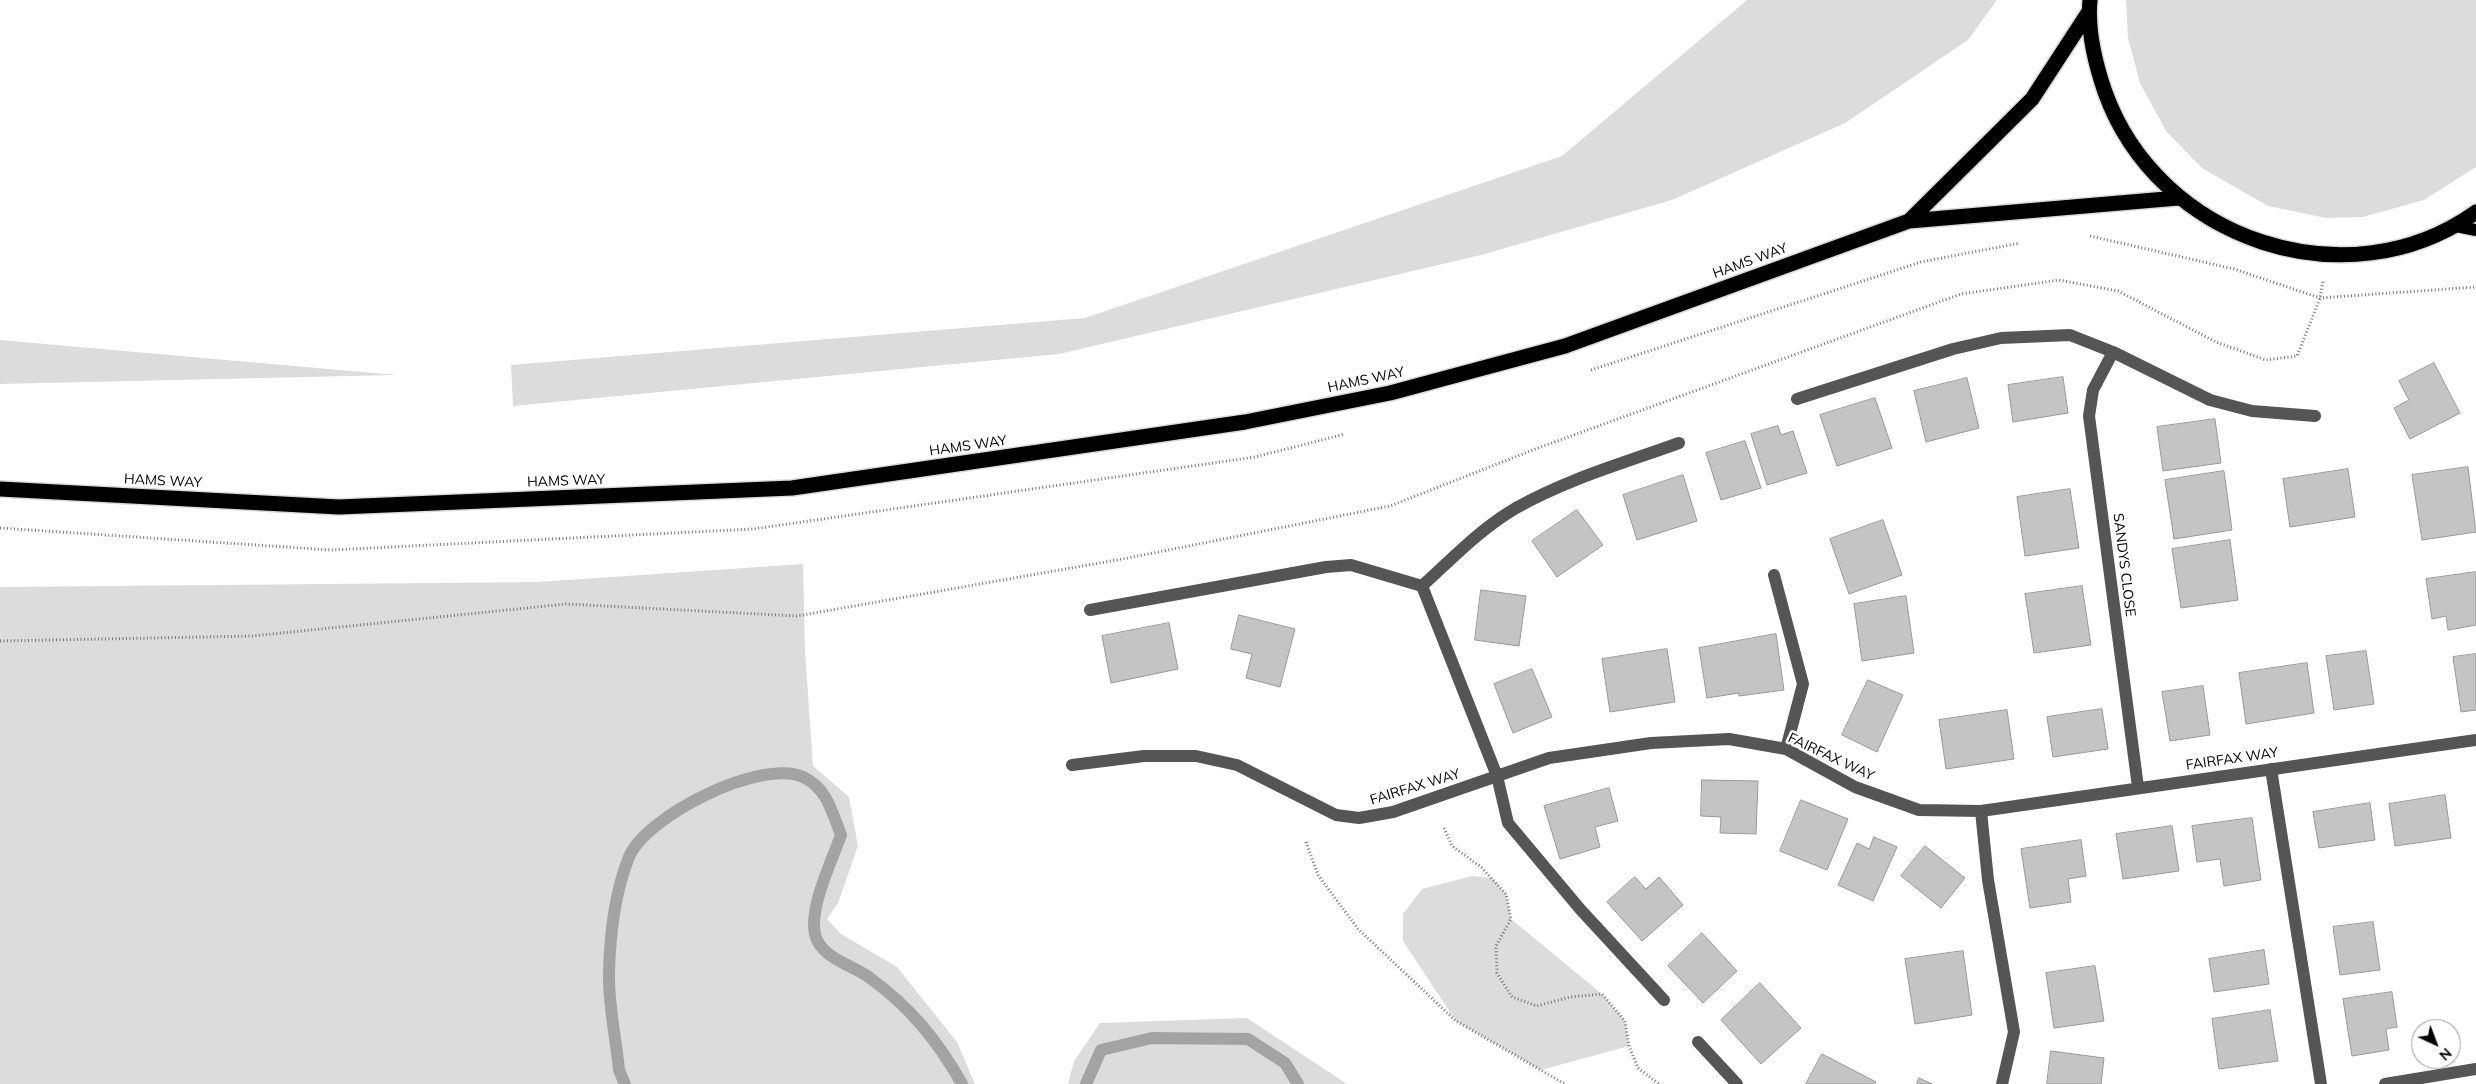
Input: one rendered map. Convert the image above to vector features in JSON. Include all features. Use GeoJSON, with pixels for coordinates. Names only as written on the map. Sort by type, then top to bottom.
{"type":"FeatureCollection","features":[{"type":"Feature","properties":{"kind":"highway"},"geometry":{"type":"LineString","coordinates":[[2089,7],[2095,66],[2113,115],[2141,160],[2178,198],[2223,227],[2273,247],[2326,255],[2393,250],[2456,226],[2476,212]]}},
{"type":"Feature","properties":{"kind":"highway","name":"HAMS WAY"},"geometry":{"type":"LineString","coordinates":[[1909,221],[2032,99],[2089,7]]}},
{"type":"Feature","properties":{"kind":"highway","name":"HAMS WAY"},"geometry":{"type":"LineString","coordinates":[[0,489],[339,507],[792,488],[1245,422],[1390,393],[1564,346],[1909,221],[2178,198]]}},
{"type":"Feature","properties":{"kind":"main road"},"geometry":{"type":"LineString","coordinates":[[2456,226],[2476,230]]}},
{"type":"Feature","properties":{"kind":"street"},"geometry":{"type":"LineString","coordinates":[[1797,400],[1954,349],[2001,338],[2070,335],[2113,352],[2210,400],[2252,411],[2315,416]]}},
{"type":"Feature","properties":{"kind":"street","name":"SANDYS CLOSE"},"geometry":{"type":"LineString","coordinates":[[2113,352],[2093,390],[2089,416],[2138,787]]}},
{"type":"Feature","properties":{"kind":"street"},"geometry":{"type":"LineString","coordinates":[[1422,586],[1478,535],[1515,509],[1559,486],[1679,443]]}},
{"type":"Feature","properties":{"kind":"street"},"geometry":{"type":"LineString","coordinates":[[1090,610],[1326,567],[1351,565],[1422,586]]}},
{"type":"Feature","properties":{"kind":"street"},"geometry":{"type":"LineString","coordinates":[[1774,575],[1804,684],[1786,749]]}},
{"type":"Feature","properties":{"kind":"street"},"geometry":{"type":"LineString","coordinates":[[1422,586],[1497,776],[1508,823],[1580,909],[1664,1000]]}},
{"type":"Feature","properties":{"kind":"street","name":"FAIRFAX WAY"},"geometry":{"type":"LineString","coordinates":[[1072,765],[1144,756],[1196,756],[1237,765],[1336,815],[1359,818],[1393,812],[1549,758],[1652,743],[1729,739],[1786,749],[1855,787],[1919,810],[1981,811],[2476,740]]}},
{"type":"Feature","properties":{"kind":"street"},"geometry":{"type":"LineString","coordinates":[[2272,769],[2321,1084]]}},
{"type":"Feature","properties":{"kind":"street"},"geometry":{"type":"LineString","coordinates":[[1981,811],[1988,880],[2014,1032],[2002,1084]]}},
{"type":"Feature","properties":{"kind":"street"},"geometry":{"type":"LineString","coordinates":[[1698,1042],[1737,1084]]}},
{"type":"Feature","properties":{"kind":"street"},"geometry":{"type":"LineString","coordinates":[[2385,1084],[2476,1069]]}},
{"type":"Feature","properties":{"kind":"path"},"geometry":{"type":"LineString","coordinates":[[0,641],[252,636],[566,604],[797,616],[1128,558],[1390,506],[1538,448],[1961,294],[2059,280],[2118,290],[2216,342],[2266,360],[2297,356],[2320,298],[2326,255]]}},
{"type":"Feature","properties":{"kind":"path"},"geometry":{"type":"LineString","coordinates":[[1444,828],[1452,846],[1481,867],[1506,894],[1511,919],[1496,946],[1497,973],[1512,997],[1537,1006],[1570,997],[1602,994],[1625,1021],[1629,1046],[1638,1068],[1658,1084]]}},
{"type":"Feature","properties":{"kind":"path"},"geometry":{"type":"LineString","coordinates":[[1306,842],[1318,875],[1358,929],[1456,1021],[1565,1084]]}},
{"type":"Feature","properties":{"kind":"shaded area"},"geometry":{"type":"Polygon","coordinates":[[[1747,0],[1997,0],[1968,40],[1845,123],[1672,200],[1481,255],[1059,354],[513,406],[511,365],[1085,318],[1562,156],[1747,0]]]}},
{"type":"Feature","properties":{"kind":"shaded area"},"geometry":{"type":"Polygon","coordinates":[[[2126,0],[2476,0],[2476,167],[2424,200],[2363,217],[2326,218],[2268,206],[2202,168],[2166,131],[2140,83],[2128,38],[2126,0]]]}},
{"type":"Feature","properties":{"kind":"shaded area"},"geometry":{"type":"Polygon","coordinates":[[[0,340],[396,375],[0,384],[0,340]]]}},
{"type":"Feature","properties":{"kind":"shaded area"},"geometry":{"type":"Polygon","coordinates":[[[803,564],[805,650],[813,766],[849,797],[858,846],[838,903],[827,919],[841,934],[897,967],[957,1042],[975,1084],[0,1084],[0,587],[538,582],[803,564]]]}},
{"type":"Feature","properties":{"kind":"shaded area"},"geometry":{"type":"Polygon","coordinates":[[[1472,876],[1492,878],[1506,894],[1511,919],[1602,994],[1625,1021],[1629,1046],[1541,1070],[1456,1021],[1403,941],[1403,914],[1422,889],[1472,876]]]}},
{"type":"Feature","properties":{"kind":"shaded area"},"geometry":{"type":"Polygon","coordinates":[[[1247,1018],[1347,1084],[1068,1084],[1074,1061],[1100,1023],[1247,1018]]]}},
{"type":"Feature","properties":{"kind":"building"},"geometry":{"type":"Polygon","coordinates":[[[2434,363],[2460,413],[2410,439],[2394,408],[2409,400],[2399,381],[2434,363]]]}},
{"type":"Feature","properties":{"kind":"building"},"geometry":{"type":"Polygon","coordinates":[[[2063,377],[2068,413],[2013,422],[2008,385],[2063,377]]]}},
{"type":"Feature","properties":{"kind":"building"},"geometry":{"type":"Polygon","coordinates":[[[1967,378],[1979,428],[1926,442],[1914,391],[1967,378]]]}},
{"type":"Feature","properties":{"kind":"building"},"geometry":{"type":"Polygon","coordinates":[[[1875,398],[1892,448],[1837,466],[1820,415],[1875,398]]]}},
{"type":"Feature","properties":{"kind":"building"},"geometry":{"type":"Polygon","coordinates":[[[2215,419],[2221,463],[2163,471],[2157,427],[2215,419]]]}},
{"type":"Feature","properties":{"kind":"building"},"geometry":{"type":"Polygon","coordinates":[[[1778,426],[1781,435],[1793,431],[1807,473],[1767,485],[1751,434],[1778,426]]]}},
{"type":"Feature","properties":{"kind":"building"},"geometry":{"type":"Polygon","coordinates":[[[1745,441],[1761,488],[1721,500],[1706,453],[1745,441]]]}},
{"type":"Feature","properties":{"kind":"building"},"geometry":{"type":"Polygon","coordinates":[[[2468,467],[2476,532],[2422,540],[2412,475],[2468,467]]]}},
{"type":"Feature","properties":{"kind":"building"},"geometry":{"type":"Polygon","coordinates":[[[2348,469],[2355,517],[2290,527],[2283,479],[2348,469]]]}},
{"type":"Feature","properties":{"kind":"building"},"geometry":{"type":"Polygon","coordinates":[[[2224,471],[2232,530],[2174,539],[2165,480],[2224,471]]]}},
{"type":"Feature","properties":{"kind":"building"},"geometry":{"type":"Polygon","coordinates":[[[1683,475],[1697,521],[1637,540],[1623,495],[1683,475]]]}},
{"type":"Feature","properties":{"kind":"building"},"geometry":{"type":"Polygon","coordinates":[[[2070,489],[2079,548],[2025,556],[2017,497],[2070,489]]]}},
{"type":"Feature","properties":{"kind":"building"},"geometry":{"type":"Polygon","coordinates":[[[1577,510],[1603,545],[1557,577],[1532,541],[1577,510]]]}},
{"type":"Feature","properties":{"kind":"building"},"geometry":{"type":"Polygon","coordinates":[[[1883,520],[1902,575],[1849,594],[1830,539],[1883,520]]]}},
{"type":"Feature","properties":{"kind":"building"},"geometry":{"type":"Polygon","coordinates":[[[2230,540],[2238,600],[2181,608],[2172,549],[2230,540]]]}},
{"type":"Feature","properties":{"kind":"building"},"geometry":{"type":"Polygon","coordinates":[[[2476,572],[2476,625],[2448,630],[2446,616],[2432,619],[2426,579],[2476,572]]]}},
{"type":"Feature","properties":{"kind":"building"},"geometry":{"type":"Polygon","coordinates":[[[2082,586],[2091,645],[2034,653],[2025,594],[2082,586]]]}},
{"type":"Feature","properties":{"kind":"building"},"geometry":{"type":"Polygon","coordinates":[[[1481,590],[1526,596],[1519,646],[1475,640],[1481,590]]]}},
{"type":"Feature","properties":{"kind":"building"},"geometry":{"type":"Polygon","coordinates":[[[1906,596],[1914,653],[1862,661],[1854,604],[1906,596]]]}},
{"type":"Feature","properties":{"kind":"building"},"geometry":{"type":"Polygon","coordinates":[[[1239,615],[1295,629],[1280,687],[1246,678],[1252,654],[1231,649],[1239,615]]]}},
{"type":"Feature","properties":{"kind":"building"},"geometry":{"type":"Polygon","coordinates":[[[1169,623],[1178,669],[1111,683],[1102,636],[1169,623]]]}},
{"type":"Feature","properties":{"kind":"building"},"geometry":{"type":"Polygon","coordinates":[[[1776,634],[1784,690],[1739,696],[1739,693],[1707,698],[1699,648],[1776,634]]]}},
{"type":"Feature","properties":{"kind":"building"},"geometry":{"type":"Polygon","coordinates":[[[1667,649],[1675,702],[1610,712],[1602,659],[1667,649]]]}},
{"type":"Feature","properties":{"kind":"building"},"geometry":{"type":"Polygon","coordinates":[[[2366,651],[2374,704],[2334,710],[2326,656],[2366,651]]]}},
{"type":"Feature","properties":{"kind":"building"},"geometry":{"type":"Polygon","coordinates":[[[2476,654],[2476,710],[2461,712],[2453,657],[2476,654]]]}},
{"type":"Feature","properties":{"kind":"building"},"geometry":{"type":"Polygon","coordinates":[[[2307,663],[2314,713],[2246,724],[2239,673],[2307,663]]]}},
{"type":"Feature","properties":{"kind":"building"},"geometry":{"type":"Polygon","coordinates":[[[1532,669],[1552,717],[1513,733],[1494,684],[1532,669]]]}},
{"type":"Feature","properties":{"kind":"building"},"geometry":{"type":"Polygon","coordinates":[[[1868,680],[1903,695],[1877,752],[1842,735],[1868,680]]]}},
{"type":"Feature","properties":{"kind":"building"},"geometry":{"type":"Polygon","coordinates":[[[2203,686],[2210,735],[2170,741],[2162,692],[2203,686]]]}},
{"type":"Feature","properties":{"kind":"building"},"geometry":{"type":"Polygon","coordinates":[[[2102,709],[2108,749],[2053,757],[2047,717],[2102,709]]]}},
{"type":"Feature","properties":{"kind":"building"},"geometry":{"type":"Polygon","coordinates":[[[2007,710],[2014,759],[1946,769],[1939,720],[2007,710]]]}},
{"type":"Feature","properties":{"kind":"building"},"geometry":{"type":"Polygon","coordinates":[[[1702,780],[1758,781],[1756,834],[1720,833],[1721,817],[1701,816],[1702,780]]]}},
{"type":"Feature","properties":{"kind":"building"},"geometry":{"type":"Polygon","coordinates":[[[1609,788],[1618,821],[1595,827],[1600,847],[1560,859],[1544,806],[1609,788]]]}},
{"type":"Feature","properties":{"kind":"building"},"geometry":{"type":"Polygon","coordinates":[[[2445,795],[2451,838],[2395,846],[2389,804],[2445,795]]]}},
{"type":"Feature","properties":{"kind":"building"},"geometry":{"type":"Polygon","coordinates":[[[1801,800],[1848,819],[1827,870],[1780,851],[1801,800]]]}},
{"type":"Feature","properties":{"kind":"building"},"geometry":{"type":"Polygon","coordinates":[[[2370,803],[2375,840],[2319,848],[2313,812],[2370,803]]]}},
{"type":"Feature","properties":{"kind":"building"},"geometry":{"type":"Polygon","coordinates":[[[2252,818],[2261,880],[2224,886],[2220,859],[2197,862],[2192,826],[2252,818]]]}},
{"type":"Feature","properties":{"kind":"building"},"geometry":{"type":"Polygon","coordinates":[[[2172,826],[2179,871],[2123,879],[2116,834],[2172,826]]]}},
{"type":"Feature","properties":{"kind":"building"},"geometry":{"type":"Polygon","coordinates":[[[1874,837],[1897,847],[1873,901],[1838,885],[1857,843],[1869,849],[1874,837]]]}},
{"type":"Feature","properties":{"kind":"building"},"geometry":{"type":"Polygon","coordinates":[[[2081,840],[2086,876],[2068,879],[2071,902],[2030,908],[2021,849],[2081,840]]]}},
{"type":"Feature","properties":{"kind":"building"},"geometry":{"type":"Polygon","coordinates":[[[1925,846],[1965,878],[1941,908],[1901,876],[1925,846]]]}},
{"type":"Feature","properties":{"kind":"building"},"geometry":{"type":"Polygon","coordinates":[[[1635,877],[1646,889],[1659,877],[1683,905],[1642,941],[1607,902],[1635,877]]]}},
{"type":"Feature","properties":{"kind":"building"},"geometry":{"type":"Polygon","coordinates":[[[2373,922],[2380,970],[2340,975],[2333,927],[2373,922]]]}},
{"type":"Feature","properties":{"kind":"building"},"geometry":{"type":"Polygon","coordinates":[[[1702,933],[1737,971],[1703,1003],[1668,966],[1702,933]]]}},
{"type":"Feature","properties":{"kind":"building"},"geometry":{"type":"Polygon","coordinates":[[[2264,950],[2269,984],[2214,992],[2209,959],[2264,950]]]}},
{"type":"Feature","properties":{"kind":"building"},"geometry":{"type":"Polygon","coordinates":[[[1963,951],[1972,1015],[1915,1024],[1905,959],[1963,951]]]}},
{"type":"Feature","properties":{"kind":"building"},"geometry":{"type":"Polygon","coordinates":[[[2095,966],[2104,1021],[2054,1028],[2046,973],[2095,966]]]}},
{"type":"Feature","properties":{"kind":"building"},"geometry":{"type":"Polygon","coordinates":[[[1760,983],[1801,1028],[1761,1064],[1721,1020],[1760,983]]]}},
{"type":"Feature","properties":{"kind":"building"},"geometry":{"type":"Polygon","coordinates":[[[2392,992],[2397,1027],[2386,1029],[2389,1050],[2352,1056],[2343,999],[2392,992]]]}},
{"type":"Feature","properties":{"kind":"building"},"geometry":{"type":"Polygon","coordinates":[[[2270,1010],[2278,1061],[2219,1069],[2212,1019],[2270,1010]]]}},
{"type":"Feature","properties":{"kind":"building"},"geometry":{"type":"Polygon","coordinates":[[[2051,1051],[2104,1058],[2101,1084],[2047,1084],[2051,1051]]]}},
{"type":"Feature","properties":{"kind":"building"},"geometry":{"type":"Polygon","coordinates":[[[1822,1054],[1876,1082],[1874,1084],[1806,1084],[1822,1054]]]}},
{"type":"Feature","properties":{"kind":"building"},"geometry":{"type":"Polygon","coordinates":[[[1919,1078],[1932,1084],[1917,1084],[1919,1078]]]}},
{"type":"Feature","properties":{"kind":"waterway"},"geometry":{"type":"LineString","coordinates":[[625,1084],[619,1070],[611,1009],[609,972],[614,913],[620,884],[629,857],[640,841],[657,825],[707,794],[734,783],[760,776],[784,773],[803,777],[818,787],[828,802],[841,835],[822,884],[815,911],[815,934],[818,942],[830,955],[863,973],[898,1001],[933,1039],[962,1084]]}},
{"type":"Feature","properties":{"kind":"waterway"},"geometry":{"type":"LineString","coordinates":[[1086,1084],[1101,1050],[1152,1038],[1248,1039],[1285,1063],[1298,1084]]}}]}
